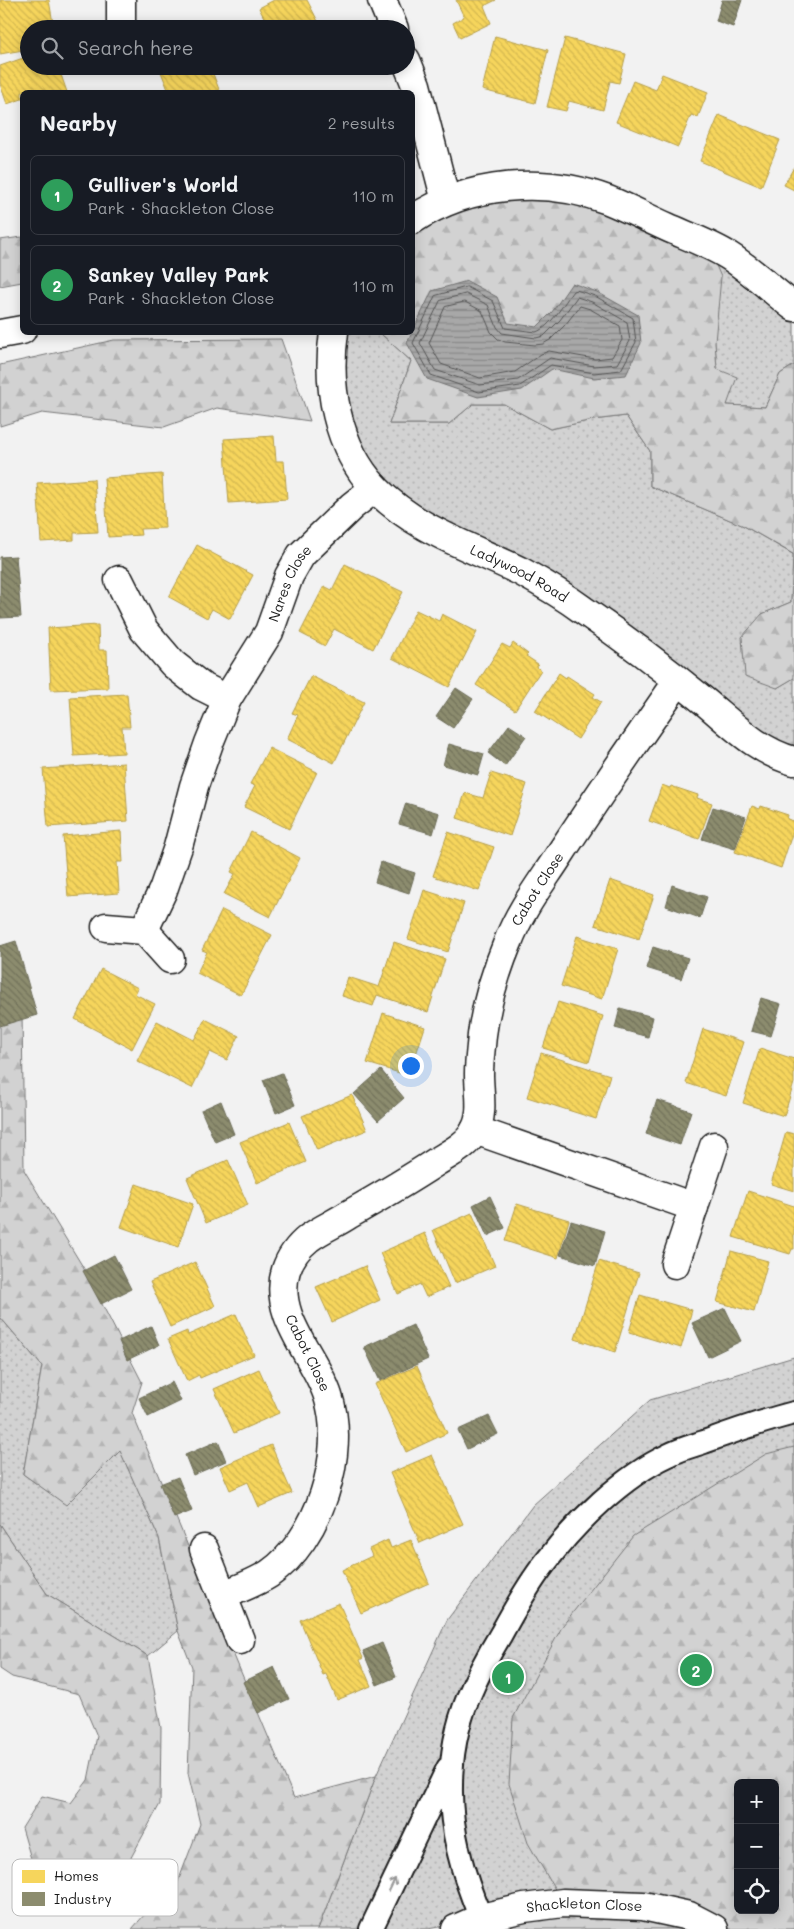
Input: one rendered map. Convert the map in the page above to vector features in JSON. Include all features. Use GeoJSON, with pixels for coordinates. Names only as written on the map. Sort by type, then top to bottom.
{"type":"FeatureCollection","features":[{"type":"Feature","properties":{"kind":"street"},"geometry":{"type":"LineString","coordinates":[[382,0],[390,20]]}},
{"type":"Feature","properties":{"kind":"street"},"geometry":{"type":"LineString","coordinates":[[412,75],[446,201]]}},
{"type":"Feature","properties":{"kind":"street"},"geometry":{"type":"LineString","coordinates":[[415,218],[446,201],[483,190],[518,185],[576,191],[608,200],[728,255],[794,307]]}},
{"type":"Feature","properties":{"kind":"street"},"geometry":{"type":"LineString","coordinates":[[0,334],[20,330]]}},
{"type":"Feature","properties":{"kind":"street","name":"Ladywood Road"},"geometry":{"type":"LineString","coordinates":[[334,335],[331,371],[340,428],[354,459],[375,488],[398,508],[432,530],[523,573],[582,609],[678,681],[736,730],[760,746],[794,761]]}},
{"type":"Feature","properties":{"kind":"street","name":"Nares Close"},"geometry":{"type":"LineString","coordinates":[[144,930],[163,890],[178,847],[194,786],[208,743],[227,699],[269,632],[288,576],[301,555],[352,506],[375,488]]}},
{"type":"Feature","properties":{"kind":"street"},"geometry":{"type":"LineString","coordinates":[[120,580],[144,630],[173,664],[202,686],[227,699]]}},
{"type":"Feature","properties":{"kind":"street","name":"Cabot Close"},"geometry":{"type":"LineString","coordinates":[[223,1595],[270,1574],[288,1557],[303,1538],[316,1514],[329,1482],[333,1461],[333,1416],[329,1397],[322,1380],[290,1321],[285,1303],[286,1270],[294,1254],[309,1238],[412,1178],[464,1144],[475,1130],[480,1112],[479,1071],[483,1031],[490,996],[508,940],[525,908],[561,852],[678,681]]}},
{"type":"Feature","properties":{"kind":"street"},"geometry":{"type":"LineString","coordinates":[[106,927],[144,930],[170,959]]}},
{"type":"Feature","properties":{"kind":"street"},"geometry":{"type":"LineString","coordinates":[[475,1130],[694,1206]]}},
{"type":"Feature","properties":{"kind":"street"},"geometry":{"type":"LineString","coordinates":[[675,1264],[714,1146]]}},
{"type":"Feature","properties":{"kind":"street"},"geometry":{"type":"LineString","coordinates":[[204,1549],[240,1640]]}},
{"type":"Feature","properties":{"kind":"street","name":"Shackleton Close"},"geometry":{"type":"LineString","coordinates":[[456,1929],[481,1918],[524,1908],[563,1902],[643,1906],[689,1916],[714,1929]]}},
{"type":"Feature","properties":{"kind":"lane"},"geometry":{"type":"LineString","coordinates":[[481,1918],[465,1876],[455,1839],[451,1811],[453,1757],[458,1729],[468,1698],[490,1652],[517,1605],[545,1563],[575,1528],[607,1497],[636,1474],[668,1455],[759,1422],[794,1413]]}},
{"type":"Feature","properties":{"kind":"lane"},"geometry":{"type":"LineString","coordinates":[[371,1929],[453,1757]]}},
{"type":"Feature","properties":{"kind":"green space"},"geometry":{"type":"Polygon","coordinates":[[[518,185],[707,245],[721,277],[715,342],[717,369],[737,377],[727,405],[765,407],[780,374],[794,365],[794,678],[777,688],[745,676],[742,637],[762,614],[791,602],[793,554],[744,526],[650,486],[650,451],[626,416],[593,420],[550,429],[504,404],[473,404],[449,424],[389,424],[411,361],[382,335],[415,335],[415,223],[518,185]]]}},
{"type":"Feature","properties":{"kind":"green space"},"geometry":{"type":"Polygon","coordinates":[[[20,237],[20,282],[0,286],[0,240],[20,237]]]}},
{"type":"Feature","properties":{"kind":"green space"},"geometry":{"type":"Polygon","coordinates":[[[707,245],[794,311],[794,365],[780,374],[765,407],[727,405],[717,369],[707,245]]]}},
{"type":"Feature","properties":{"kind":"green space"},"geometry":{"type":"Polygon","coordinates":[[[334,335],[382,335],[411,361],[389,424],[449,424],[473,404],[504,404],[550,429],[593,420],[626,416],[650,451],[650,486],[744,526],[794,555],[791,602],[762,614],[777,688],[794,678],[794,761],[678,681],[432,530],[354,459],[334,335]]]}},
{"type":"Feature","properties":{"kind":"green space"},"geometry":{"type":"Polygon","coordinates":[[[281,339],[310,421],[217,408],[164,427],[42,413],[0,426],[0,365],[114,340],[281,339]]]}},
{"type":"Feature","properties":{"kind":"green space"},"geometry":{"type":"Polygon","coordinates":[[[0,977],[22,1012],[24,1170],[83,1267],[142,1382],[132,1413],[294,1798],[376,1776],[318,1929],[132,1929],[143,1916],[178,1916],[178,1882],[200,1824],[188,1773],[192,1667],[178,1631],[159,1538],[120,1451],[66,1505],[23,1474],[42,1366],[0,1317],[0,977]]]}},
{"type":"Feature","properties":{"kind":"green space"},"geometry":{"type":"Polygon","coordinates":[[[0,1317],[42,1366],[23,1474],[66,1504],[120,1450],[159,1538],[178,1631],[148,1656],[47,1594],[0,1524],[0,1317]]]}},
{"type":"Feature","properties":{"kind":"green space"},"geometry":{"type":"Polygon","coordinates":[[[794,1357],[794,1929],[563,1903],[428,1929],[318,1929],[376,1776],[447,1620],[533,1505],[650,1400],[794,1357]]]}},
{"type":"Feature","properties":{"kind":"green space"},"geometry":{"type":"Polygon","coordinates":[[[794,1447],[794,1929],[497,1929],[510,1922],[563,1903],[528,1843],[509,1784],[513,1718],[563,1625],[633,1536],[766,1454],[794,1447]]]}},
{"type":"Feature","properties":{"kind":"green space"},"geometry":{"type":"Polygon","coordinates":[[[0,1524],[47,1594],[148,1656],[161,1728],[160,1804],[130,1859],[31,1859],[22,1828],[42,1796],[71,1803],[88,1780],[97,1736],[79,1694],[12,1677],[0,1669],[0,1524]]]}},
{"type":"Feature","properties":{"kind":"water"},"geometry":{"type":"Polygon","coordinates":[[[467,281],[497,297],[508,323],[537,327],[552,312],[572,283],[597,292],[638,315],[641,343],[626,375],[594,378],[552,369],[522,390],[478,397],[427,379],[407,343],[411,335],[415,335],[415,326],[432,291],[467,281]]]}},
{"type":"Feature","properties":{"kind":"building: Homes"},"geometry":{"type":"Polygon","coordinates":[[[0,0],[49,0],[52,20],[20,20],[20,51],[0,54],[0,0]]]}},
{"type":"Feature","properties":{"kind":"building: Homes"},"geometry":{"type":"Polygon","coordinates":[[[274,0],[307,0],[317,20],[265,20],[259,8],[274,0]]]}},
{"type":"Feature","properties":{"kind":"building: Homes"},"geometry":{"type":"Polygon","coordinates":[[[456,0],[496,0],[484,6],[491,23],[460,38],[453,23],[464,17],[456,0]]]}},
{"type":"Feature","properties":{"kind":"building: Homes"},"geometry":{"type":"Polygon","coordinates":[[[495,36],[548,50],[535,103],[482,90],[495,36]]]}},
{"type":"Feature","properties":{"kind":"building: Homes"},"geometry":{"type":"Polygon","coordinates":[[[565,38],[626,54],[619,83],[610,81],[603,110],[569,101],[566,111],[547,107],[565,38]]]}},
{"type":"Feature","properties":{"kind":"building: Homes"},"geometry":{"type":"Polygon","coordinates":[[[20,59],[20,75],[61,75],[66,90],[20,90],[20,100],[7,104],[0,84],[0,66],[20,59]]]}},
{"type":"Feature","properties":{"kind":"building: Homes"},"geometry":{"type":"Polygon","coordinates":[[[662,74],[708,92],[698,117],[691,115],[678,147],[616,122],[633,81],[656,90],[662,74]]]}},
{"type":"Feature","properties":{"kind":"building: Homes"},"geometry":{"type":"Polygon","coordinates":[[[162,75],[213,75],[219,90],[168,90],[162,75]]]}},
{"type":"Feature","properties":{"kind":"building: Homes"},"geometry":{"type":"Polygon","coordinates":[[[719,115],[780,140],[761,187],[700,161],[719,115]]]}},
{"type":"Feature","properties":{"kind":"building: Homes"},"geometry":{"type":"Polygon","coordinates":[[[794,167],[794,190],[784,185],[794,167]]]}},
{"type":"Feature","properties":{"kind":"building: Homes"},"geometry":{"type":"Polygon","coordinates":[[[274,436],[276,461],[284,461],[287,499],[229,503],[224,439],[274,436]]]}},
{"type":"Feature","properties":{"kind":"building: Homes"},"geometry":{"type":"Polygon","coordinates":[[[162,474],[165,528],[140,529],[141,535],[108,537],[104,478],[162,474]]]}},
{"type":"Feature","properties":{"kind":"building: Homes"},"geometry":{"type":"Polygon","coordinates":[[[94,479],[98,532],[74,533],[74,540],[41,542],[37,483],[94,479]]]}},
{"type":"Feature","properties":{"kind":"building: Homes"},"geometry":{"type":"Polygon","coordinates":[[[197,545],[253,575],[230,619],[212,609],[207,618],[169,597],[197,545]]]}},
{"type":"Feature","properties":{"kind":"building: Homes"},"geometry":{"type":"Polygon","coordinates":[[[345,564],[403,592],[373,649],[334,629],[325,646],[300,633],[324,586],[332,590],[345,564]]]}},
{"type":"Feature","properties":{"kind":"building: Homes"},"geometry":{"type":"Polygon","coordinates":[[[416,610],[439,621],[442,614],[477,632],[449,687],[392,658],[416,610]]]}},
{"type":"Feature","properties":{"kind":"building: Homes"},"geometry":{"type":"Polygon","coordinates":[[[98,625],[99,650],[107,650],[108,688],[51,690],[48,628],[98,625]]]}},
{"type":"Feature","properties":{"kind":"building: Homes"},"geometry":{"type":"Polygon","coordinates":[[[513,643],[528,654],[526,656],[538,664],[536,667],[541,670],[515,710],[476,685],[502,644],[510,648],[513,643]]]}},
{"type":"Feature","properties":{"kind":"building: Homes"},"geometry":{"type":"Polygon","coordinates":[[[559,673],[595,694],[593,697],[601,702],[578,739],[535,711],[559,673]]]}},
{"type":"Feature","properties":{"kind":"building: Homes"},"geometry":{"type":"Polygon","coordinates":[[[311,676],[364,702],[334,763],[287,739],[298,715],[292,713],[311,676]]]}},
{"type":"Feature","properties":{"kind":"building: Homes"},"geometry":{"type":"Polygon","coordinates":[[[127,694],[130,727],[122,727],[124,753],[74,756],[70,697],[127,694]]]}},
{"type":"Feature","properties":{"kind":"building: Homes"},"geometry":{"type":"Polygon","coordinates":[[[269,748],[317,772],[289,829],[244,807],[255,786],[250,784],[269,748]]]}},
{"type":"Feature","properties":{"kind":"building: Homes"},"geometry":{"type":"Polygon","coordinates":[[[124,763],[128,821],[48,827],[43,769],[124,763]]]}},
{"type":"Feature","properties":{"kind":"building: Homes"},"geometry":{"type":"Polygon","coordinates":[[[491,773],[527,784],[510,836],[457,818],[465,793],[483,798],[491,773]]]}},
{"type":"Feature","properties":{"kind":"building: Homes"},"geometry":{"type":"Polygon","coordinates":[[[662,785],[698,795],[697,798],[712,803],[699,839],[649,821],[662,785]]]}},
{"type":"Feature","properties":{"kind":"building: Homes"},"geometry":{"type":"Polygon","coordinates":[[[752,806],[760,809],[761,806],[788,815],[787,819],[794,821],[794,828],[781,868],[735,852],[752,806]]]}},
{"type":"Feature","properties":{"kind":"building: Homes"},"geometry":{"type":"Polygon","coordinates":[[[121,831],[123,862],[117,862],[119,893],[68,897],[63,836],[121,831]]]}},
{"type":"Feature","properties":{"kind":"building: Homes"},"geometry":{"type":"Polygon","coordinates":[[[251,832],[300,858],[270,917],[224,894],[235,874],[231,872],[251,832]]]}},
{"type":"Feature","properties":{"kind":"building: Homes"},"geometry":{"type":"Polygon","coordinates":[[[448,832],[494,847],[479,891],[433,876],[448,832]]]}},
{"type":"Feature","properties":{"kind":"building: Homes"},"geometry":{"type":"Polygon","coordinates":[[[610,880],[654,895],[639,939],[595,925],[610,880]]]}},
{"type":"Feature","properties":{"kind":"building: Homes"},"geometry":{"type":"Polygon","coordinates":[[[424,890],[464,903],[448,952],[408,939],[424,890]]]}},
{"type":"Feature","properties":{"kind":"building: Homes"},"geometry":{"type":"Polygon","coordinates":[[[222,910],[272,935],[241,995],[197,973],[207,952],[202,950],[222,910]]]}},
{"type":"Feature","properties":{"kind":"building: Homes"},"geometry":{"type":"Polygon","coordinates":[[[577,936],[618,949],[602,999],[561,986],[577,936]]]}},
{"type":"Feature","properties":{"kind":"building: Homes"},"geometry":{"type":"Polygon","coordinates":[[[394,942],[445,959],[428,1012],[377,995],[373,1006],[342,996],[348,977],[379,987],[394,942]]]}},
{"type":"Feature","properties":{"kind":"building: Homes"},"geometry":{"type":"Polygon","coordinates":[[[101,969],[138,988],[135,994],[155,1004],[132,1049],[75,1019],[101,969]]]}},
{"type":"Feature","properties":{"kind":"building: Homes"},"geometry":{"type":"Polygon","coordinates":[[[558,1002],[603,1016],[589,1062],[543,1048],[558,1002]]]}},
{"type":"Feature","properties":{"kind":"building: Homes"},"geometry":{"type":"Polygon","coordinates":[[[383,1013],[425,1027],[409,1076],[367,1063],[383,1013]]]}},
{"type":"Feature","properties":{"kind":"building: Homes"},"geometry":{"type":"Polygon","coordinates":[[[205,1019],[239,1036],[227,1060],[210,1052],[192,1088],[137,1061],[157,1021],[194,1040],[205,1019]]]}},
{"type":"Feature","properties":{"kind":"building: Homes"},"geometry":{"type":"Polygon","coordinates":[[[703,1029],[744,1042],[726,1096],[686,1083],[703,1029]]]}},
{"type":"Feature","properties":{"kind":"building: Homes"},"geometry":{"type":"Polygon","coordinates":[[[760,1048],[794,1059],[794,1083],[784,1116],[743,1103],[760,1048]]]}},
{"type":"Feature","properties":{"kind":"building: Homes"},"geometry":{"type":"Polygon","coordinates":[[[541,1053],[610,1075],[596,1119],[527,1097],[541,1053]]]}},
{"type":"Feature","properties":{"kind":"building: Homes"},"geometry":{"type":"Polygon","coordinates":[[[352,1095],[367,1130],[317,1150],[302,1116],[352,1095]]]}},
{"type":"Feature","properties":{"kind":"building: Homes"},"geometry":{"type":"Polygon","coordinates":[[[289,1122],[306,1162],[257,1183],[240,1142],[289,1122]]]}},
{"type":"Feature","properties":{"kind":"building: Homes"},"geometry":{"type":"Polygon","coordinates":[[[786,1132],[794,1134],[794,1191],[771,1184],[786,1132]]]}},
{"type":"Feature","properties":{"kind":"building: Homes"},"geometry":{"type":"Polygon","coordinates":[[[228,1160],[248,1205],[206,1223],[187,1178],[228,1160]]]}},
{"type":"Feature","properties":{"kind":"building: Homes"},"geometry":{"type":"Polygon","coordinates":[[[136,1184],[193,1204],[178,1247],[121,1227],[136,1184]]]}},
{"type":"Feature","properties":{"kind":"building: Homes"},"geometry":{"type":"Polygon","coordinates":[[[748,1191],[794,1206],[794,1249],[792,1249],[790,1254],[733,1237],[748,1191]]]}},
{"type":"Feature","properties":{"kind":"building: Homes"},"geometry":{"type":"Polygon","coordinates":[[[517,1204],[569,1220],[558,1258],[505,1241],[517,1204]]]}},
{"type":"Feature","properties":{"kind":"building: Homes"},"geometry":{"type":"Polygon","coordinates":[[[472,1213],[495,1266],[455,1283],[433,1230],[472,1213]]]}},
{"type":"Feature","properties":{"kind":"building: Homes"},"geometry":{"type":"Polygon","coordinates":[[[425,1233],[449,1287],[426,1297],[420,1284],[398,1294],[380,1253],[425,1233]]]}},
{"type":"Feature","properties":{"kind":"building: Homes"},"geometry":{"type":"Polygon","coordinates":[[[731,1251],[768,1261],[754,1312],[717,1302],[731,1251]]]}},
{"type":"Feature","properties":{"kind":"building: Homes"},"geometry":{"type":"Polygon","coordinates":[[[599,1261],[639,1273],[615,1352],[575,1339],[599,1261]]]}},
{"type":"Feature","properties":{"kind":"building: Homes"},"geometry":{"type":"Polygon","coordinates":[[[195,1262],[215,1306],[170,1327],[150,1282],[195,1262]]]}},
{"type":"Feature","properties":{"kind":"building: Homes"},"geometry":{"type":"Polygon","coordinates":[[[365,1266],[380,1300],[332,1322],[316,1287],[365,1266]]]}},
{"type":"Feature","properties":{"kind":"building: Homes"},"geometry":{"type":"Polygon","coordinates":[[[640,1295],[692,1310],[681,1348],[629,1332],[640,1295]]]}},
{"type":"Feature","properties":{"kind":"building: Homes"},"geometry":{"type":"Polygon","coordinates":[[[236,1314],[254,1355],[200,1378],[199,1375],[187,1381],[168,1339],[187,1331],[188,1335],[236,1314]]]}},
{"type":"Feature","properties":{"kind":"building: Homes"},"geometry":{"type":"Polygon","coordinates":[[[417,1366],[447,1433],[406,1452],[375,1384],[417,1366]]]}},
{"type":"Feature","properties":{"kind":"building: Homes"},"geometry":{"type":"Polygon","coordinates":[[[259,1369],[279,1413],[234,1433],[214,1389],[259,1369]]]}},
{"type":"Feature","properties":{"kind":"building: Homes"},"geometry":{"type":"Polygon","coordinates":[[[271,1445],[292,1493],[259,1507],[248,1482],[230,1490],[220,1467],[271,1445]]]}},
{"type":"Feature","properties":{"kind":"building: Homes"},"geometry":{"type":"Polygon","coordinates":[[[432,1455],[463,1524],[420,1543],[390,1473],[432,1455]]]}},
{"type":"Feature","properties":{"kind":"building: Homes"},"geometry":{"type":"Polygon","coordinates":[[[388,1540],[391,1548],[411,1540],[429,1583],[361,1613],[342,1570],[372,1556],[369,1549],[388,1540]]]}},
{"type":"Feature","properties":{"kind":"building: Homes"},"geometry":{"type":"Polygon","coordinates":[[[339,1603],[363,1658],[360,1660],[371,1686],[337,1700],[326,1674],[323,1675],[300,1620],[339,1603]]]}},
{"type":"Feature","properties":{"kind":"building: Industry"},"geometry":{"type":"Polygon","coordinates":[[[722,0],[742,0],[733,27],[716,21],[722,0]]]}},
{"type":"Feature","properties":{"kind":"building: Industry"},"geometry":{"type":"Polygon","coordinates":[[[16,556],[21,617],[0,618],[0,557],[16,556]]]}},
{"type":"Feature","properties":{"kind":"building: Industry"},"geometry":{"type":"Polygon","coordinates":[[[456,688],[473,699],[453,728],[436,717],[456,688]]]}},
{"type":"Feature","properties":{"kind":"building: Industry"},"geometry":{"type":"Polygon","coordinates":[[[509,725],[526,736],[505,766],[488,753],[509,725]]]}},
{"type":"Feature","properties":{"kind":"building: Industry"},"geometry":{"type":"Polygon","coordinates":[[[449,744],[484,754],[478,775],[443,765],[449,744]]]}},
{"type":"Feature","properties":{"kind":"building: Industry"},"geometry":{"type":"Polygon","coordinates":[[[406,803],[439,813],[433,834],[399,824],[406,803]]]}},
{"type":"Feature","properties":{"kind":"building: Industry"},"geometry":{"type":"Polygon","coordinates":[[[713,807],[746,817],[735,849],[702,839],[713,807]]]}},
{"type":"Feature","properties":{"kind":"building: Industry"},"geometry":{"type":"Polygon","coordinates":[[[381,862],[415,873],[409,893],[375,882],[381,862]]]}},
{"type":"Feature","properties":{"kind":"building: Industry"},"geometry":{"type":"Polygon","coordinates":[[[672,885],[707,897],[700,918],[666,906],[672,885]]]}},
{"type":"Feature","properties":{"kind":"building: Industry"},"geometry":{"type":"Polygon","coordinates":[[[16,941],[37,1015],[0,1026],[0,946],[16,941]]]}},
{"type":"Feature","properties":{"kind":"building: Industry"},"geometry":{"type":"Polygon","coordinates":[[[653,947],[688,958],[681,979],[646,968],[653,947]]]}},
{"type":"Feature","properties":{"kind":"building: Industry"},"geometry":{"type":"Polygon","coordinates":[[[761,998],[781,1004],[771,1036],[751,1031],[761,998]]]}},
{"type":"Feature","properties":{"kind":"building: Industry"},"geometry":{"type":"Polygon","coordinates":[[[620,1008],[653,1017],[648,1037],[615,1028],[620,1008]]]}},
{"type":"Feature","properties":{"kind":"building: Industry"},"geometry":{"type":"Polygon","coordinates":[[[381,1070],[404,1098],[378,1121],[354,1094],[381,1070]]]}},
{"type":"Feature","properties":{"kind":"building: Industry"},"geometry":{"type":"Polygon","coordinates":[[[282,1073],[295,1105],[276,1113],[263,1080],[282,1073]]]}},
{"type":"Feature","properties":{"kind":"building: Industry"},"geometry":{"type":"Polygon","coordinates":[[[657,1100],[691,1111],[680,1145],[646,1134],[657,1100]]]}},
{"type":"Feature","properties":{"kind":"building: Industry"},"geometry":{"type":"Polygon","coordinates":[[[221,1101],[234,1134],[215,1142],[201,1110],[221,1101]]]}},
{"type":"Feature","properties":{"kind":"building: Industry"},"geometry":{"type":"Polygon","coordinates":[[[490,1196],[505,1228],[487,1236],[473,1205],[490,1196]]]}},
{"type":"Feature","properties":{"kind":"building: Industry"},"geometry":{"type":"Polygon","coordinates":[[[571,1221],[605,1231],[595,1266],[560,1255],[571,1221]]]}},
{"type":"Feature","properties":{"kind":"building: Industry"},"geometry":{"type":"Polygon","coordinates":[[[114,1255],[131,1289],[101,1304],[83,1271],[114,1255]]]}},
{"type":"Feature","properties":{"kind":"building: Industry"},"geometry":{"type":"Polygon","coordinates":[[[725,1308],[741,1341],[708,1357],[692,1323],[725,1308]]]}},
{"type":"Feature","properties":{"kind":"building: Industry"},"geometry":{"type":"Polygon","coordinates":[[[413,1325],[428,1359],[380,1381],[364,1347],[413,1325]]]}},
{"type":"Feature","properties":{"kind":"building: Industry"},"geometry":{"type":"Polygon","coordinates":[[[151,1326],[159,1345],[127,1360],[119,1341],[151,1326]]]}},
{"type":"Feature","properties":{"kind":"building: Industry"},"geometry":{"type":"Polygon","coordinates":[[[172,1382],[181,1401],[148,1417],[139,1398],[172,1382]]]}},
{"type":"Feature","properties":{"kind":"building: Industry"},"geometry":{"type":"Polygon","coordinates":[[[489,1416],[498,1434],[467,1449],[458,1430],[489,1416]]]}},
{"type":"Feature","properties":{"kind":"building: Industry"},"geometry":{"type":"Polygon","coordinates":[[[218,1441],[226,1461],[193,1475],[185,1455],[218,1441]]]}},
{"type":"Feature","properties":{"kind":"building: Industry"},"geometry":{"type":"Polygon","coordinates":[[[178,1477],[192,1511],[174,1518],[160,1484],[178,1477]]]}},
{"type":"Feature","properties":{"kind":"building: Industry"},"geometry":{"type":"Polygon","coordinates":[[[382,1643],[396,1677],[377,1685],[363,1651],[382,1643]]]}},
{"type":"Feature","properties":{"kind":"building: Industry"},"geometry":{"type":"Polygon","coordinates":[[[274,1667],[289,1699],[258,1713],[243,1682],[274,1667]]]}},
{"type":"Feature","properties":{"kind":"place","name":"Sankey Valley Park"},"geometry":{"type":"Point","coordinates":[696,1670]}},
{"type":"Feature","properties":{"kind":"place","name":"Gulliver's World"},"geometry":{"type":"Point","coordinates":[508,1677]}}]}
